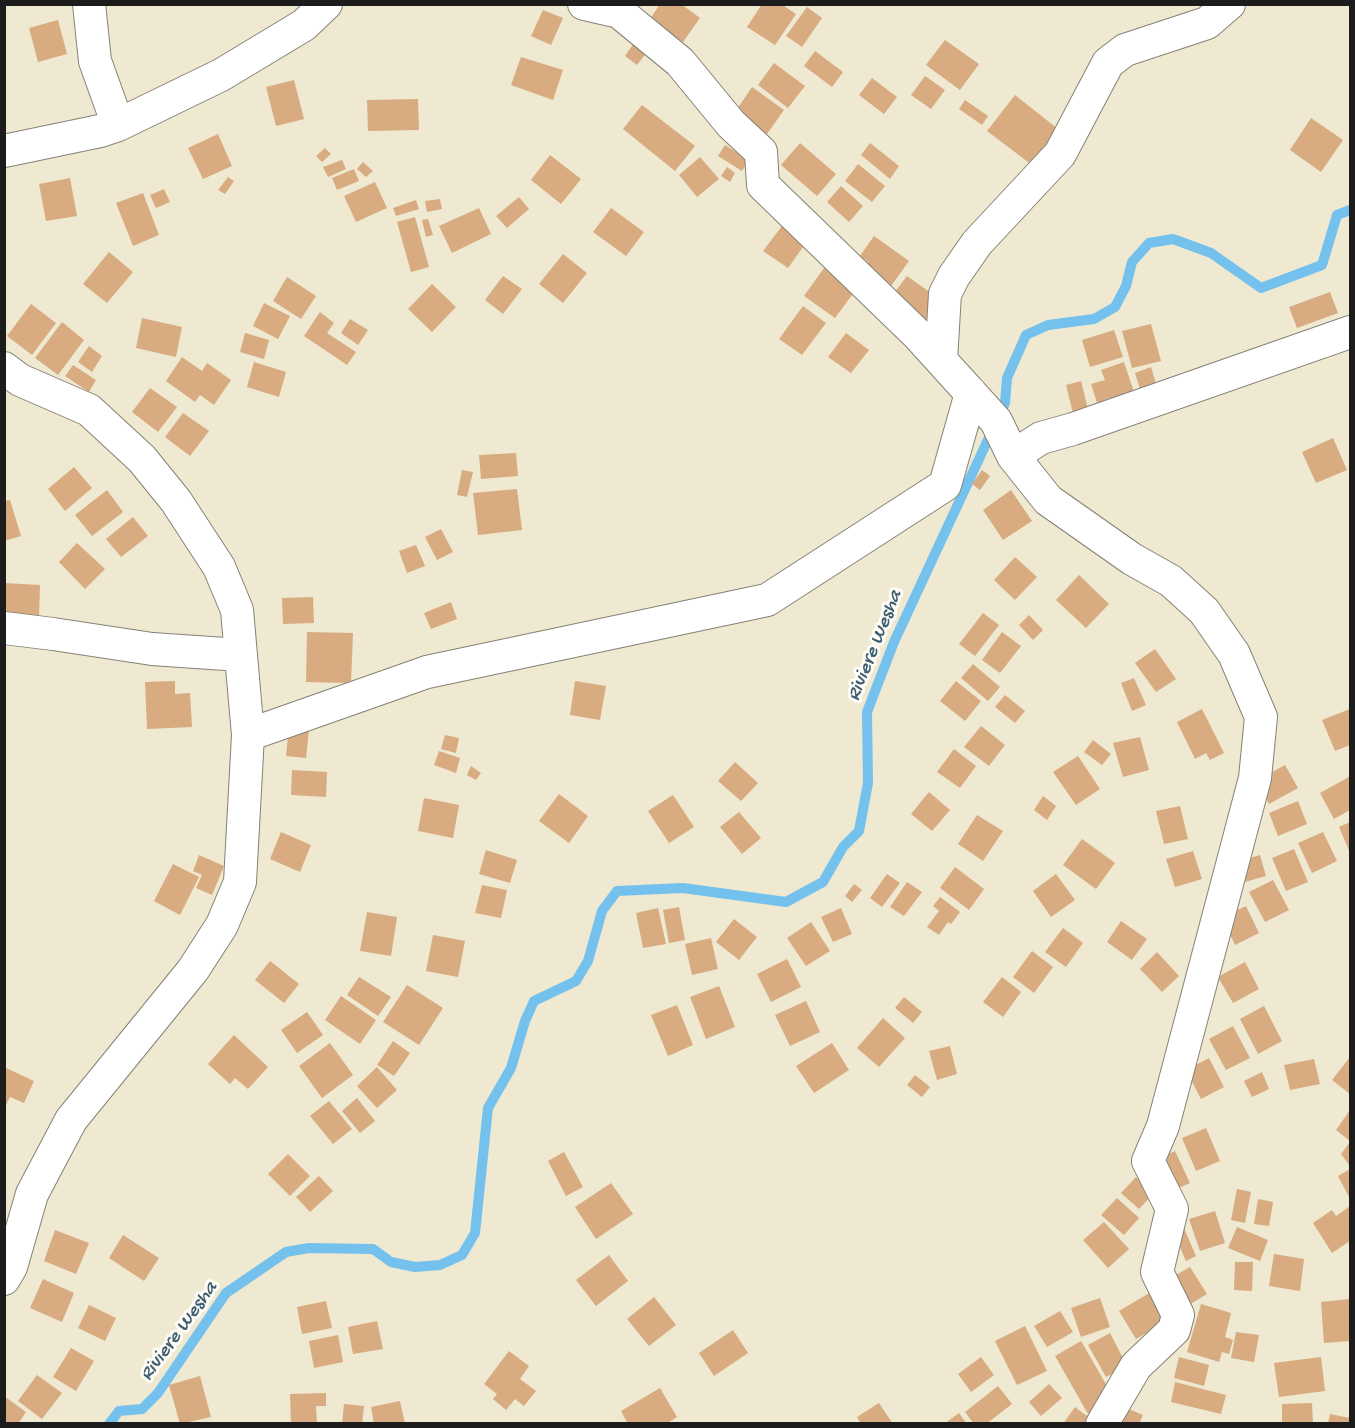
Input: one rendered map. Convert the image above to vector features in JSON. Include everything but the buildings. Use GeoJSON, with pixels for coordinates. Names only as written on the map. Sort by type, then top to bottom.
{"type":"FeatureCollection","features":[{"type":"Feature","properties":{"kind":"street"},"geometry":{"type":"LineString","coordinates":[[89,4],[95,61],[118,125]]}},
{"type":"Feature","properties":{"kind":"street"},"geometry":{"type":"LineString","coordinates":[[4,151],[89,134],[118,125],[221,75],[304,25],[326,4]]}},
{"type":"Feature","properties":{"kind":"street"},"geometry":{"type":"LineString","coordinates":[[584,4],[619,12],[680,62],[731,124],[761,152],[764,185],[918,335],[971,393],[996,421],[1013,456],[1048,500],[1132,559],[1171,581],[1204,611],[1234,654],[1261,717],[1255,778],[1163,1126],[1148,1161],[1172,1209],[1157,1272],[1178,1315],[1174,1330],[1136,1366],[1102,1424]]}},
{"type":"Feature","properties":{"kind":"street"},"geometry":{"type":"LineString","coordinates":[[940,360],[945,294],[954,276],[977,243],[1060,154],[1107,63],[1125,50],[1207,23],[1229,4]]}},
{"type":"Feature","properties":{"kind":"street"},"geometry":{"type":"LineString","coordinates":[[1013,456],[1041,438],[1073,429],[1350,332]]}},
{"type":"Feature","properties":{"kind":"street"},"geometry":{"type":"LineString","coordinates":[[4,368],[20,380],[89,410],[142,459],[176,501],[219,567],[237,610],[249,735],[242,818],[240,882],[222,925],[193,970],[71,1120],[32,1194],[11,1267],[4,1279]]}},
{"type":"Feature","properties":{"kind":"street"},"geometry":{"type":"LineString","coordinates":[[249,735],[427,672],[767,600],[945,485],[971,393]]}},
{"type":"Feature","properties":{"kind":"street"},"geometry":{"type":"LineString","coordinates":[[4,628],[152,649],[240,655]]}},
{"type":"Feature","properties":{"kind":"waterway","name":"Riviere Wesha"},"geometry":{"type":"LineString","coordinates":[[109,1424],[119,1411],[142,1409],[158,1393],[226,1293],[286,1252],[309,1248],[373,1249],[391,1262],[415,1267],[440,1265],[462,1255],[475,1233],[488,1108],[511,1068],[525,1021],[534,1001],[576,981],[588,961],[602,911],[617,891],[683,888],[786,902],[823,882],[843,847],[859,831],[868,783],[867,712],[894,642],[1005,403],[1007,378],[1026,335],[1048,325],[1094,319],[1115,307],[1126,286],[1132,262],[1149,243],[1173,239],[1211,253],[1261,288],[1322,265],[1337,215],[1350,210]]}}]}
